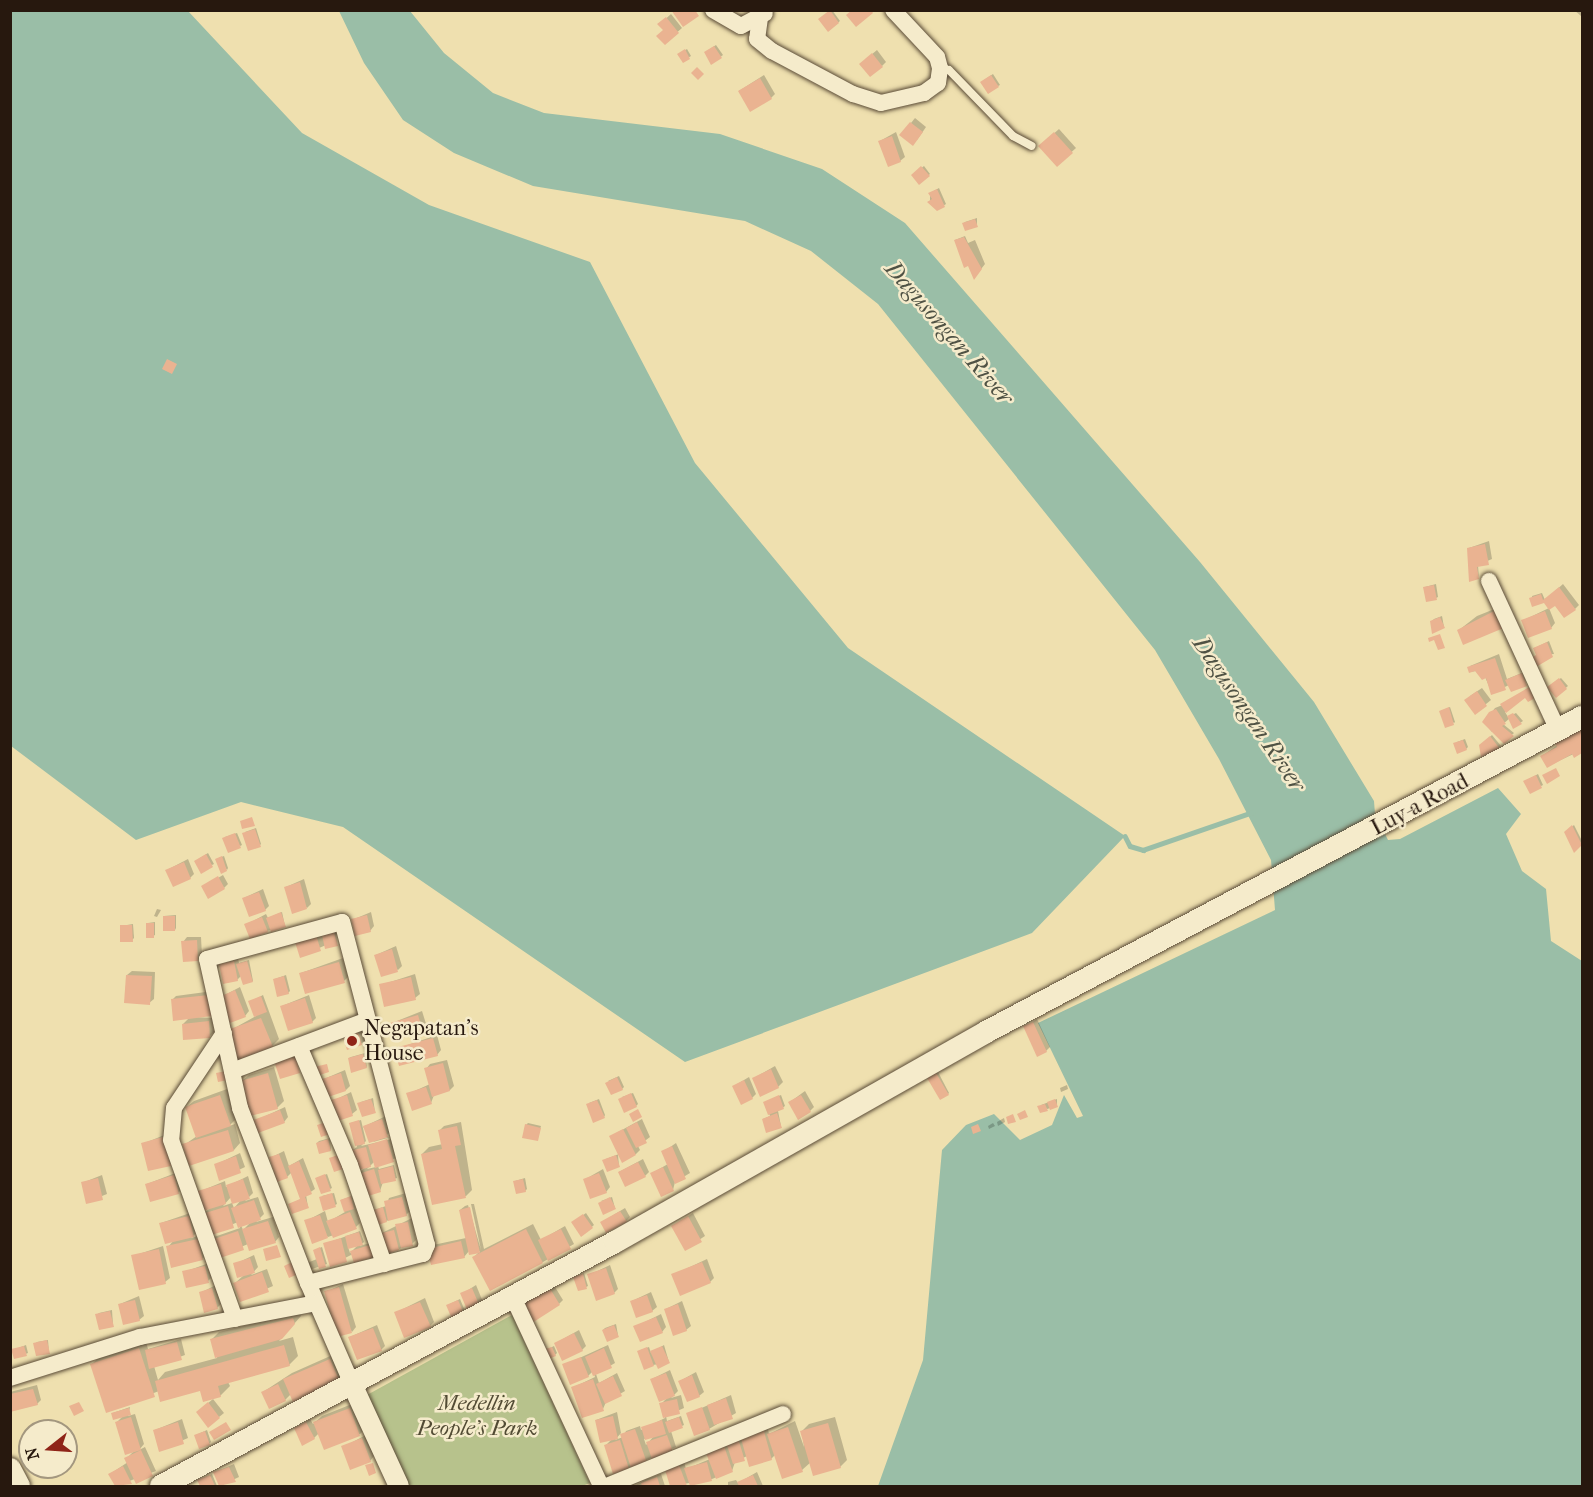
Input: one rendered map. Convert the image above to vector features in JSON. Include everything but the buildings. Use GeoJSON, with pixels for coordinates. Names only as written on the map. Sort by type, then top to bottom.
{"type":"FeatureCollection","features":[{"type":"Feature","properties":{"kind":"main road","name":"Luy-a Road"},"geometry":{"type":"LineString","coordinates":[[160,1486],[352,1384],[512,1295],[615,1242],[986,1032],[1398,818],[1582,717]]}},
{"type":"Feature","properties":{"kind":"main road"},"geometry":{"type":"LineString","coordinates":[[10,1469],[19,1486]]}},
{"type":"Feature","properties":{"kind":"street"},"geometry":{"type":"LineString","coordinates":[[713,10],[741,26],[772,51],[853,94],[881,103],[924,93],[938,83],[940,68],[937,57],[893,10]]}},
{"type":"Feature","properties":{"kind":"street"},"geometry":{"type":"LineString","coordinates":[[741,26],[764,14]]}},
{"type":"Feature","properties":{"kind":"street"},"geometry":{"type":"LineString","coordinates":[[757,39],[764,14]]}},
{"type":"Feature","properties":{"kind":"street"},"geometry":{"type":"LineString","coordinates":[[1489,581],[1558,730]]}},
{"type":"Feature","properties":{"kind":"street"},"geometry":{"type":"LineString","coordinates":[[308,1283],[423,1254],[427,1245],[342,922],[207,959],[240,1108],[308,1283],[316,1303],[399,1486]]}},
{"type":"Feature","properties":{"kind":"street"},"geometry":{"type":"LineString","coordinates":[[232,1071],[368,1020]]}},
{"type":"Feature","properties":{"kind":"street"},"geometry":{"type":"LineString","coordinates":[[224,1033],[174,1108],[171,1140],[235,1319]]}},
{"type":"Feature","properties":{"kind":"street"},"geometry":{"type":"LineString","coordinates":[[299,1046],[350,1165],[384,1264]]}},
{"type":"Feature","properties":{"kind":"street"},"geometry":{"type":"LineString","coordinates":[[512,1295],[601,1486]]}},
{"type":"Feature","properties":{"kind":"street"},"geometry":{"type":"LineString","coordinates":[[10,1378],[140,1337],[316,1303]]}},
{"type":"Feature","properties":{"kind":"street"},"geometry":{"type":"LineString","coordinates":[[607,1486],[783,1414]]}},
{"type":"Feature","properties":{"kind":"lane"},"geometry":{"type":"LineString","coordinates":[[940,68],[948,70],[1014,136],[1032,146]]}},
{"type":"Feature","properties":{"kind":"green space","name":"Medellin People's Park"},"geometry":{"type":"Polygon","coordinates":[[[512,1315],[590,1483],[582,1486],[406,1486],[367,1395],[512,1315]]]}},
{"type":"Feature","properties":{"kind":"water"},"geometry":{"type":"Polygon","coordinates":[[[10,11],[188,11],[302,133],[429,205],[590,262],[695,463],[848,648],[1125,836],[1032,933],[685,1062],[343,827],[241,802],[136,840],[11,746],[10,11]]]}},
{"type":"Feature","properties":{"kind":"water","name":"Dagusongan River"},"geometry":{"type":"Polygon","coordinates":[[[339,11],[410,11],[444,53],[493,93],[544,113],[720,134],[822,169],[905,223],[1200,562],[1314,702],[1374,801],[1375,814],[1388,840],[1400,839],[1498,788],[1521,814],[1506,834],[1522,871],[1546,889],[1551,941],[1582,961],[1582,1486],[878,1486],[923,1360],[942,1150],[966,1125],[994,1114],[1020,1140],[1052,1125],[1064,1095],[1077,1118],[1083,1116],[1038,1023],[1275,910],[1271,860],[1219,759],[1155,650],[878,304],[811,251],[745,221],[533,186],[454,153],[403,120],[364,63],[339,11]]]}},
{"type":"Feature","properties":{"kind":"waterway"},"geometry":{"type":"LineString","coordinates":[[1125,836],[1130,846],[1143,850],[1253,812]]}},
{"type":"Feature","properties":{"kind":"place","name":"Negapatan's House"},"geometry":{"type":"Point","coordinates":[352,1041]}}]}
